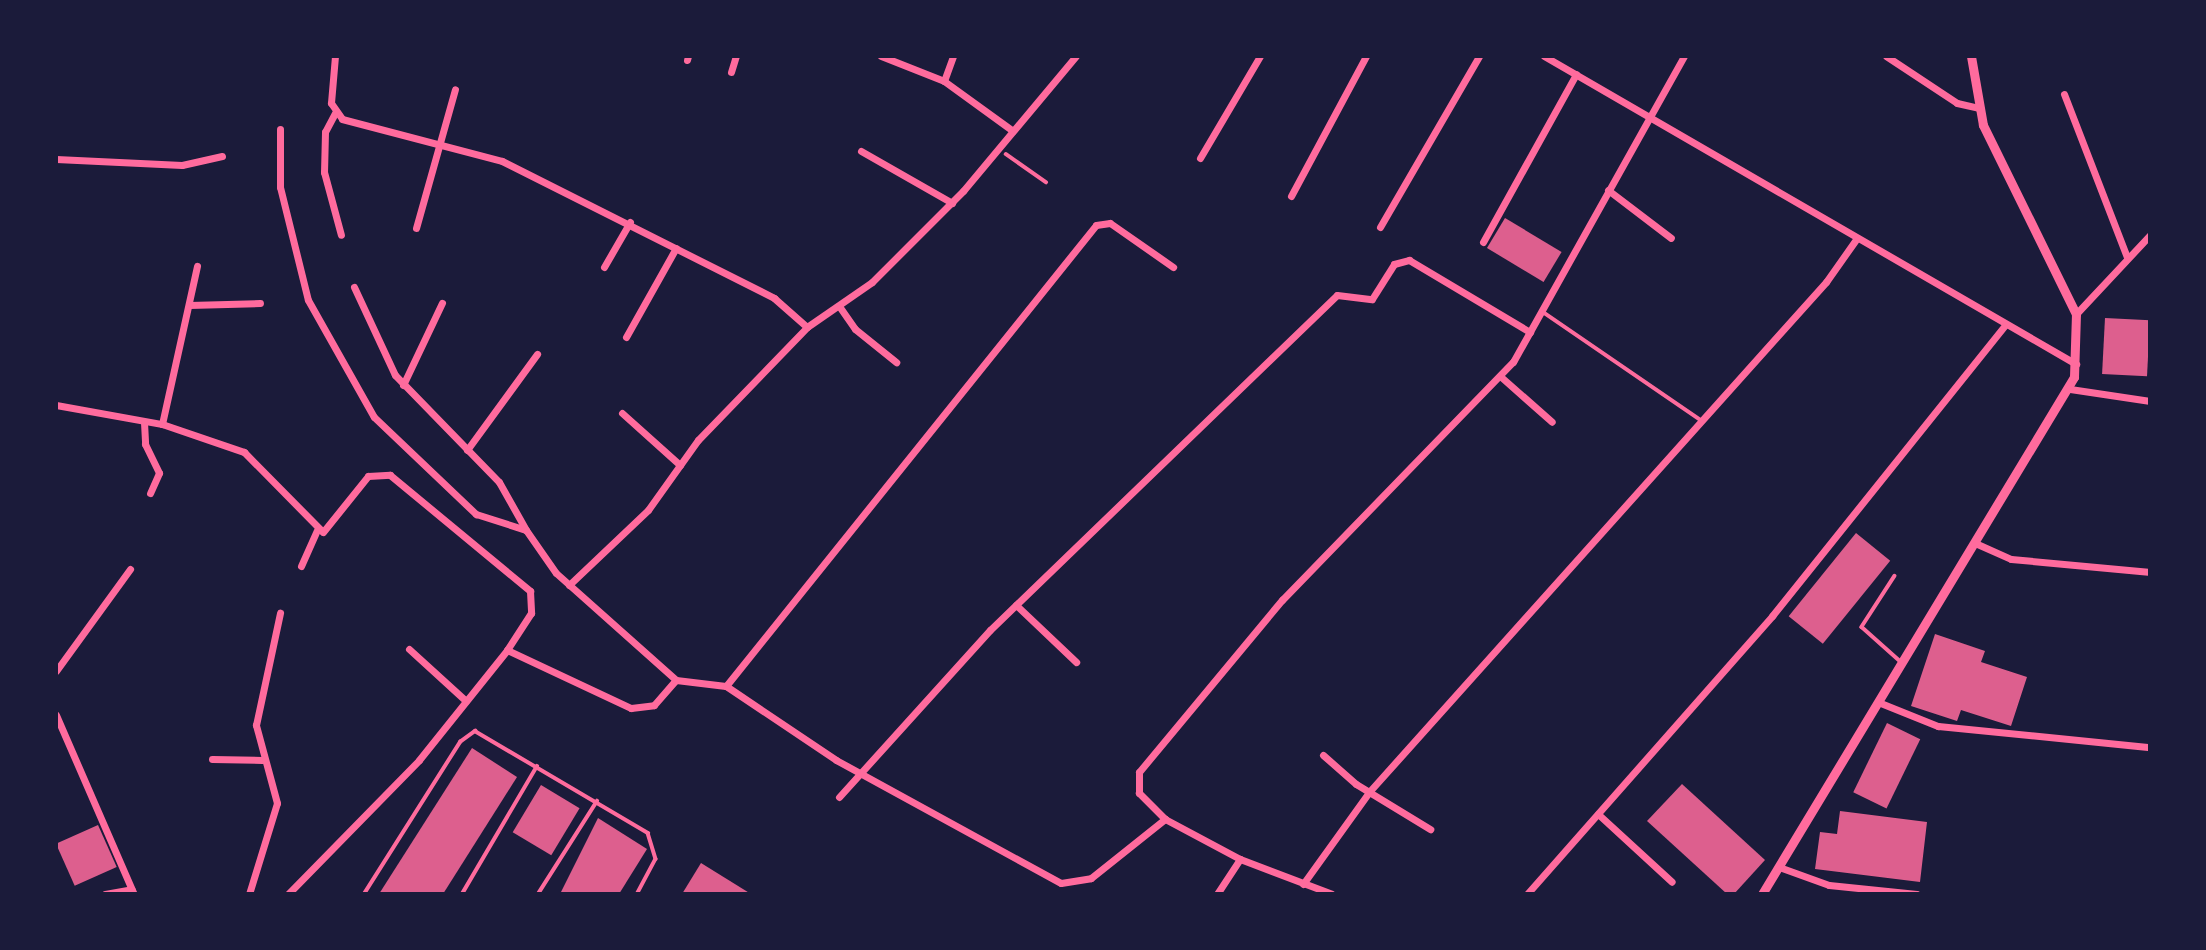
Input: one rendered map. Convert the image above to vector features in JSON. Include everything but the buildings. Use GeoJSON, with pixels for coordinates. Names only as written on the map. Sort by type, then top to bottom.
{"type":"FeatureCollection","features":[{"type":"Feature","properties":{"kind":"street"},"geometry":{"type":"LineString","coordinates":[[335,56],[330,94],[335,113],[352,124],[437,141],[502,161],[630,222],[781,303],[807,327]]}},
{"type":"Feature","properties":{"kind":"street"},"geometry":{"type":"LineString","coordinates":[[731,72],[736,56]]}},
{"type":"Feature","properties":{"kind":"street"},"geometry":{"type":"LineString","coordinates":[[881,56],[944,80],[1013,131]]}},
{"type":"Feature","properties":{"kind":"street"},"geometry":{"type":"LineString","coordinates":[[944,80],[953,56]]}},
{"type":"Feature","properties":{"kind":"street"},"geometry":{"type":"LineString","coordinates":[[569,585],[648,510],[680,465],[807,327],[839,306],[952,203],[1076,56]]}},
{"type":"Feature","properties":{"kind":"street"},"geometry":{"type":"LineString","coordinates":[[1200,158],[1260,56]]}},
{"type":"Feature","properties":{"kind":"street"},"geometry":{"type":"LineString","coordinates":[[1291,197],[1366,56]]}},
{"type":"Feature","properties":{"kind":"street"},"geometry":{"type":"LineString","coordinates":[[1380,227],[1479,56]]}},
{"type":"Feature","properties":{"kind":"street"},"geometry":{"type":"LineString","coordinates":[[1544,56],[1651,114],[1857,238],[2077,365]]}},
{"type":"Feature","properties":{"kind":"street"},"geometry":{"type":"LineString","coordinates":[[1560,65],[1565,56]]}},
{"type":"Feature","properties":{"kind":"street"},"geometry":{"type":"LineString","coordinates":[[1332,894],[1240,859],[1165,819],[1139,793],[1139,772],[1282,600],[1500,376],[1530,332],[1684,56]]}},
{"type":"Feature","properties":{"kind":"street"},"geometry":{"type":"LineString","coordinates":[[1886,56],[1957,103],[1978,108]]}},
{"type":"Feature","properties":{"kind":"street"},"geometry":{"type":"LineString","coordinates":[[1762,894],[2070,389],[2077,365],[2076,314],[1978,108],[1971,56]]}},
{"type":"Feature","properties":{"kind":"street"},"geometry":{"type":"LineString","coordinates":[[1483,242],[1576,74]]}},
{"type":"Feature","properties":{"kind":"street"},"geometry":{"type":"LineString","coordinates":[[416,228],[437,141],[455,89]]}},
{"type":"Feature","properties":{"kind":"street"},"geometry":{"type":"LineString","coordinates":[[2064,94],[2127,257]]}},
{"type":"Feature","properties":{"kind":"street"},"geometry":{"type":"LineString","coordinates":[[335,113],[325,132],[324,172],[341,235]]}},
{"type":"Feature","properties":{"kind":"street"},"geometry":{"type":"LineString","coordinates":[[280,129],[280,187],[292,249],[308,300],[354,388],[374,417],[477,514],[526,530]]}},
{"type":"Feature","properties":{"kind":"street"},"geometry":{"type":"LineString","coordinates":[[860,151],[952,203]]}},
{"type":"Feature","properties":{"kind":"street"},"geometry":{"type":"LineString","coordinates":[[56,159],[183,165],[222,156]]}},
{"type":"Feature","properties":{"kind":"street"},"geometry":{"type":"LineString","coordinates":[[1608,190],[1671,238]]}},
{"type":"Feature","properties":{"kind":"street"},"geometry":{"type":"LineString","coordinates":[[604,267],[630,222]]}},
{"type":"Feature","properties":{"kind":"street"},"geometry":{"type":"LineString","coordinates":[[726,685],[1096,225],[1110,223],[1173,267]]}},
{"type":"Feature","properties":{"kind":"street"},"geometry":{"type":"LineString","coordinates":[[2076,314],[2150,235]]}},
{"type":"Feature","properties":{"kind":"street"},"geometry":{"type":"LineString","coordinates":[[1303,884],[1369,792],[1826,282],[1857,238]]}},
{"type":"Feature","properties":{"kind":"street"},"geometry":{"type":"LineString","coordinates":[[626,337],[676,248]]}},
{"type":"Feature","properties":{"kind":"street"},"geometry":{"type":"LineString","coordinates":[[839,796],[856,771],[1016,605],[1331,300],[1344,293],[1372,299],[1400,260],[1530,332]]}},
{"type":"Feature","properties":{"kind":"street"},"geometry":{"type":"LineString","coordinates":[[162,424],[197,266]]}},
{"type":"Feature","properties":{"kind":"street"},"geometry":{"type":"LineString","coordinates":[[354,287],[403,385],[499,482],[526,530],[569,585],[676,680],[726,685],[856,771],[1073,886],[1076,894]]}},
{"type":"Feature","properties":{"kind":"street"},"geometry":{"type":"LineString","coordinates":[[189,305],[260,303]]}},
{"type":"Feature","properties":{"kind":"street"},"geometry":{"type":"LineString","coordinates":[[403,385],[442,303]]}},
{"type":"Feature","properties":{"kind":"street"},"geometry":{"type":"LineString","coordinates":[[839,306],[855,329],[896,362]]}},
{"type":"Feature","properties":{"kind":"street"},"geometry":{"type":"LineString","coordinates":[[1527,894],[1772,616],[2006,324]]}},
{"type":"Feature","properties":{"kind":"street"},"geometry":{"type":"LineString","coordinates":[[467,450],[537,354]]}},
{"type":"Feature","properties":{"kind":"street"},"geometry":{"type":"LineString","coordinates":[[1500,376],[1552,422]]}},
{"type":"Feature","properties":{"kind":"street"},"geometry":{"type":"LineString","coordinates":[[2070,389],[2150,401]]}},
{"type":"Feature","properties":{"kind":"street"},"geometry":{"type":"LineString","coordinates":[[56,405],[162,424],[251,456],[317,530]]}},
{"type":"Feature","properties":{"kind":"street"},"geometry":{"type":"LineString","coordinates":[[622,413],[680,465]]}},
{"type":"Feature","properties":{"kind":"street"},"geometry":{"type":"LineString","coordinates":[[144,422],[145,444],[159,473],[150,493]]}},
{"type":"Feature","properties":{"kind":"street"},"geometry":{"type":"LineString","coordinates":[[288,894],[384,798],[507,650],[531,613],[530,591],[390,475],[368,476],[332,528],[317,530]]}},
{"type":"Feature","properties":{"kind":"street"},"geometry":{"type":"LineString","coordinates":[[301,566],[317,530]]}},
{"type":"Feature","properties":{"kind":"street"},"geometry":{"type":"LineString","coordinates":[[1975,543],[2011,559],[2150,572]]}},
{"type":"Feature","properties":{"kind":"street"},"geometry":{"type":"LineString","coordinates":[[56,671],[130,569]]}},
{"type":"Feature","properties":{"kind":"street"},"geometry":{"type":"LineString","coordinates":[[1016,605],[1076,662]]}},
{"type":"Feature","properties":{"kind":"street"},"geometry":{"type":"LineString","coordinates":[[248,894],[277,803],[262,760],[257,704],[280,613]]}},
{"type":"Feature","properties":{"kind":"street"},"geometry":{"type":"LineString","coordinates":[[409,649],[466,701]]}},
{"type":"Feature","properties":{"kind":"street"},"geometry":{"type":"LineString","coordinates":[[507,650],[631,708],[654,705],[676,680]]}},
{"type":"Feature","properties":{"kind":"street"},"geometry":{"type":"LineString","coordinates":[[1878,702],[1938,726],[2150,747]]}},
{"type":"Feature","properties":{"kind":"street"},"geometry":{"type":"LineString","coordinates":[[56,715],[133,892],[105,894]]}},
{"type":"Feature","properties":{"kind":"street"},"geometry":{"type":"LineString","coordinates":[[1323,755],[1369,792],[1430,829]]}},
{"type":"Feature","properties":{"kind":"street"},"geometry":{"type":"LineString","coordinates":[[212,759],[262,760]]}},
{"type":"Feature","properties":{"kind":"street"},"geometry":{"type":"LineString","coordinates":[[1598,814],[1672,882]]}},
{"type":"Feature","properties":{"kind":"street"},"geometry":{"type":"LineString","coordinates":[[1073,886],[1091,878],[1165,819]]}},
{"type":"Feature","properties":{"kind":"street"},"geometry":{"type":"LineString","coordinates":[[1217,894],[1240,859]]}},
{"type":"Feature","properties":{"kind":"street"},"geometry":{"type":"LineString","coordinates":[[1779,867],[1829,885],[1917,894]]}},
{"type":"Feature","properties":{"kind":"lane"},"geometry":{"type":"LineString","coordinates":[[1540,310],[1703,421]]}},
{"type":"Feature","properties":{"kind":"lane"},"geometry":{"type":"LineString","coordinates":[[1895,576],[1861,627],[1902,662]]}},
{"type":"Feature","properties":{"kind":"lane"},"geometry":{"type":"LineString","coordinates":[[364,894],[467,735],[484,732],[597,801],[654,841],[656,859],[637,894]]}},
{"type":"Feature","properties":{"kind":"lane"},"geometry":{"type":"LineString","coordinates":[[461,894],[537,766]]}},
{"type":"Feature","properties":{"kind":"lane"},"geometry":{"type":"LineString","coordinates":[[538,894],[597,801]]}},
{"type":"Feature","properties":{"kind":"path"},"geometry":{"type":"LineString","coordinates":[[998,149],[1046,183]]}}]}
